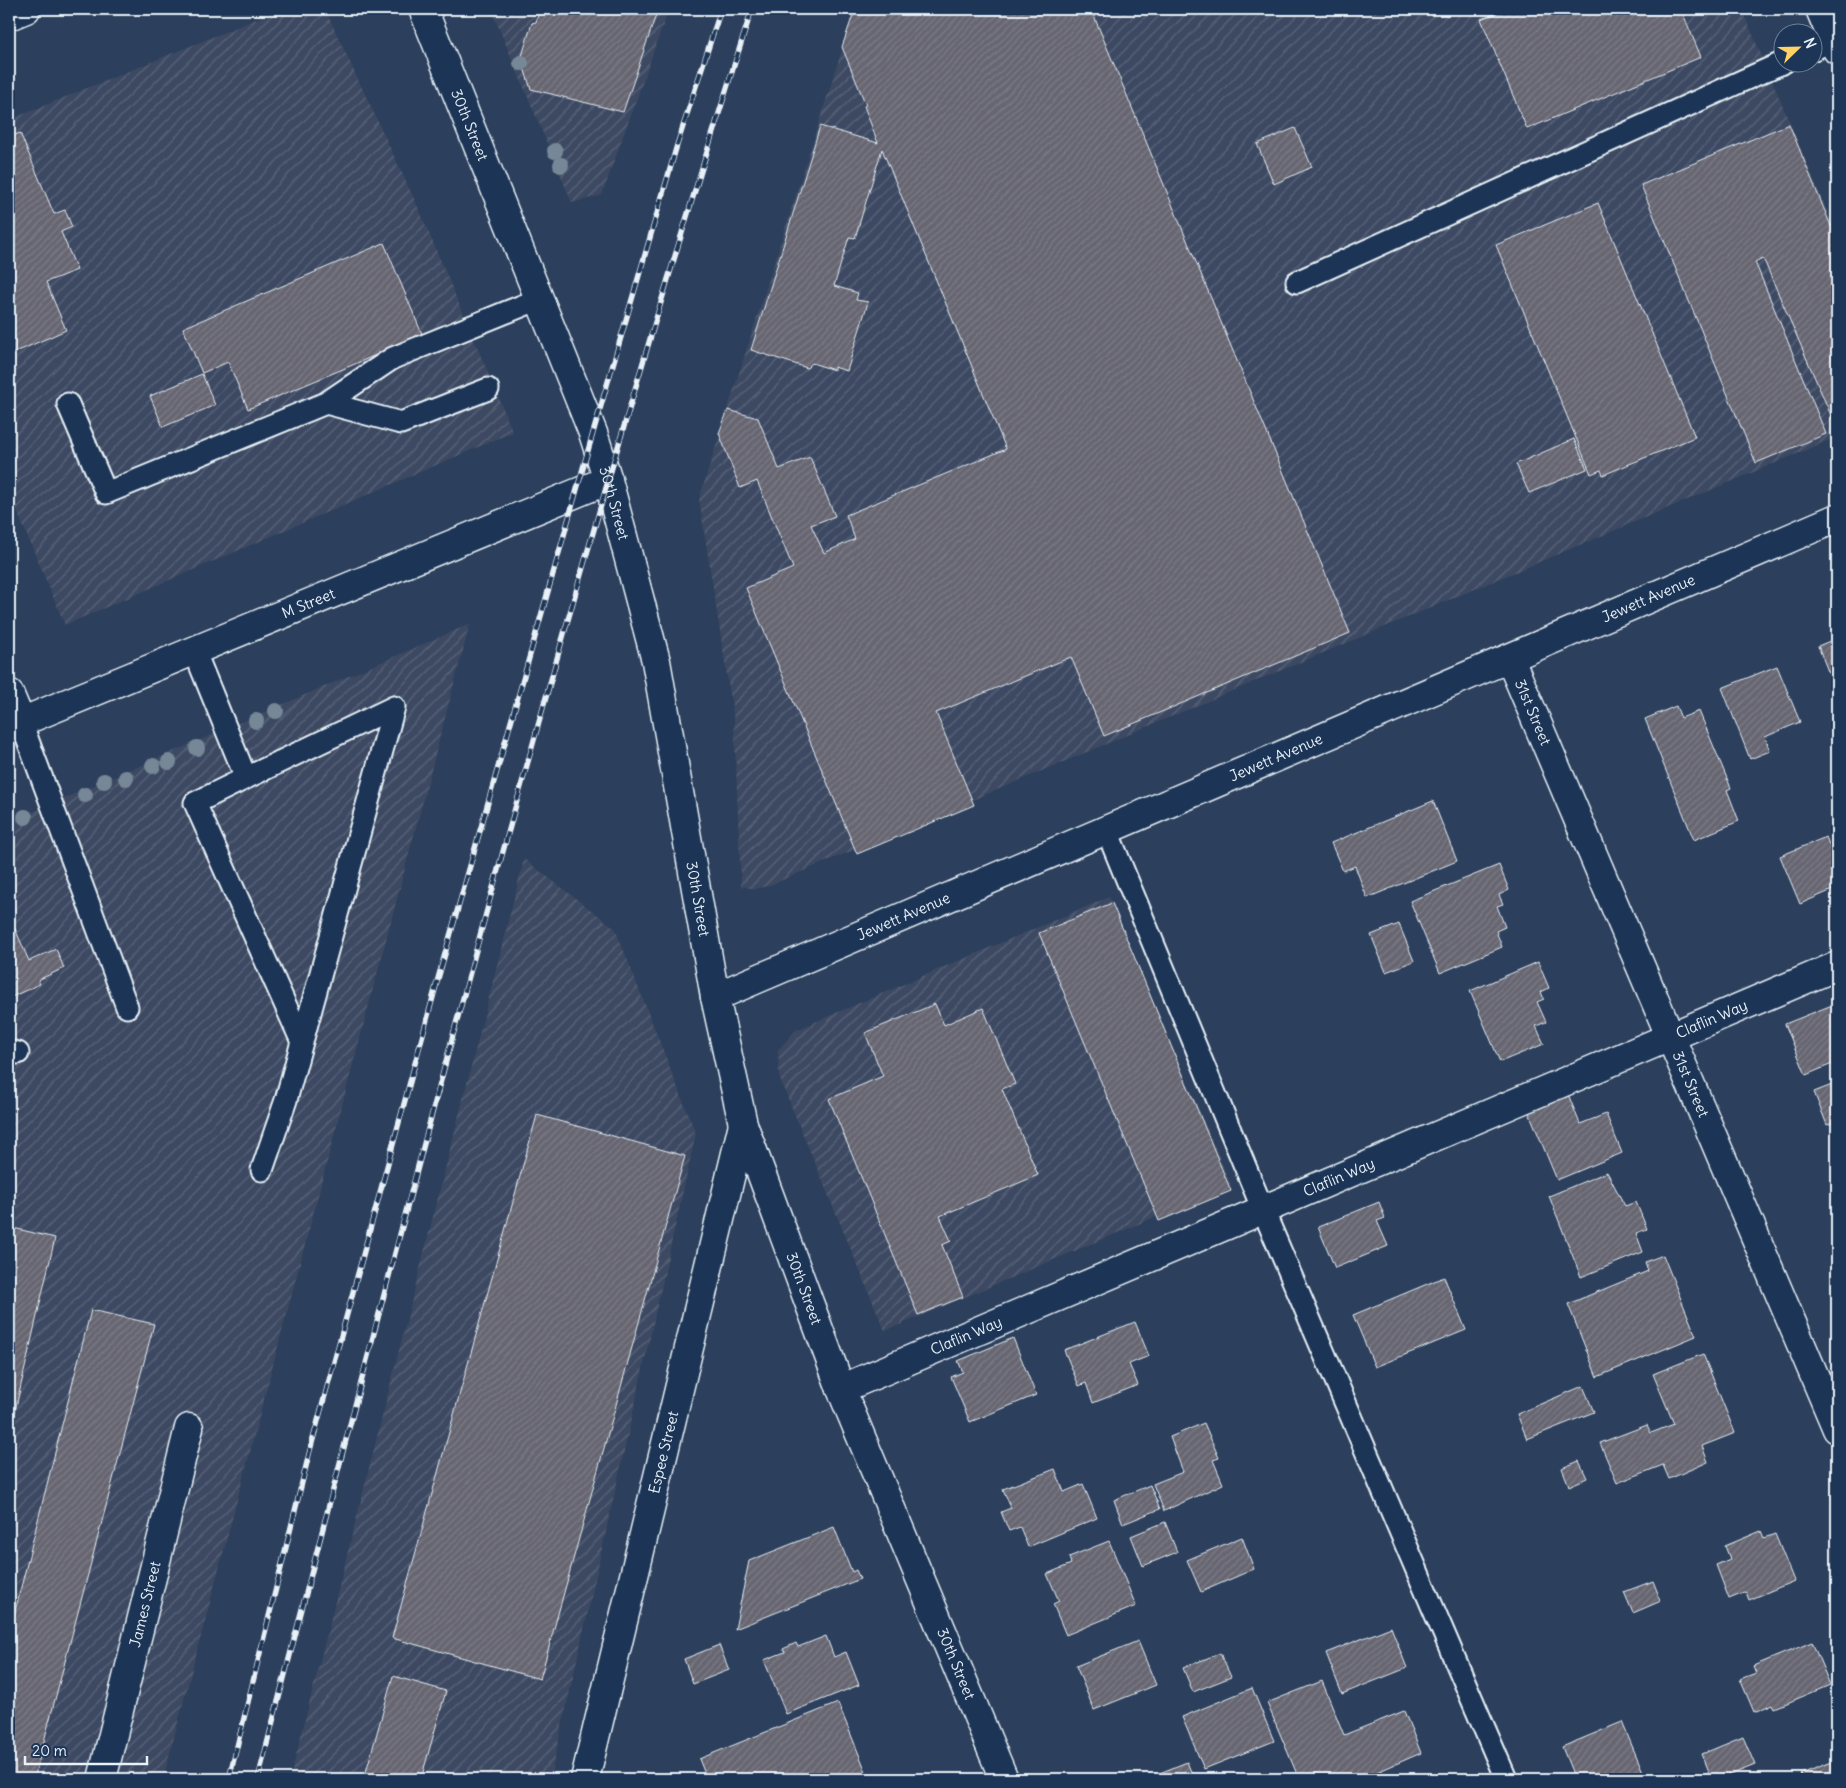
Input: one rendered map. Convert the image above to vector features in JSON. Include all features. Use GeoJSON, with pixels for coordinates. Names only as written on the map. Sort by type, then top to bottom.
{"type":"FeatureCollection","features":[{"type":"Feature","properties":{"kind":"street"},"geometry":{"type":"LineString","coordinates":[[9,16],[26,9]]}},
{"type":"Feature","properties":{"kind":"street","name":"30th Street"},"geometry":{"type":"LineString","coordinates":[[423,9],[593,433],[608,480],[656,661],[715,997],[743,1124],[841,1389],[1004,1779]]}},
{"type":"Feature","properties":{"kind":"street"},"geometry":{"type":"LineString","coordinates":[[1820,9],[1828,46]]}},
{"type":"Feature","properties":{"kind":"street","name":"M Street"},"geometry":{"type":"LineString","coordinates":[[15,725],[608,480]]}},
{"type":"Feature","properties":{"kind":"street","name":"Jewett Avenue"},"geometry":{"type":"LineString","coordinates":[[715,997],[1837,518]]}},
{"type":"Feature","properties":{"kind":"street","name":"31st Street"},"geometry":{"type":"LineString","coordinates":[[1510,659],[1837,1429]]}},
{"type":"Feature","properties":{"kind":"street"},"geometry":{"type":"LineString","coordinates":[[9,694],[15,725]]}},
{"type":"Feature","properties":{"kind":"street","name":"Claflin Way"},"geometry":{"type":"LineString","coordinates":[[841,1389],[1837,966]]}},
{"type":"Feature","properties":{"kind":"street","name":"Espee Street"},"geometry":{"type":"LineString","coordinates":[[585,1779],[743,1124]]}},
{"type":"Feature","properties":{"kind":"street","name":"James Street"},"geometry":{"type":"LineString","coordinates":[[102,1779],[189,1428]]}},
{"type":"Feature","properties":{"kind":"lane"},"geometry":{"type":"LineString","coordinates":[[1297,282],[1774,67]]}},
{"type":"Feature","properties":{"kind":"lane"},"geometry":{"type":"LineString","coordinates":[[68,404],[106,493],[326,403],[393,358],[539,299]]}},
{"type":"Feature","properties":{"kind":"lane"},"geometry":{"type":"LineString","coordinates":[[326,403],[401,423],[488,389]]}},
{"type":"Feature","properties":{"kind":"lane"},"geometry":{"type":"LineString","coordinates":[[194,650],[246,778]]}},
{"type":"Feature","properties":{"kind":"lane"},"geometry":{"type":"LineString","coordinates":[[262,1170],[286,1100],[302,1042],[394,707],[196,803],[302,1042]]}},
{"type":"Feature","properties":{"kind":"lane"},"geometry":{"type":"LineString","coordinates":[[15,725],[127,1007]]}},
{"type":"Feature","properties":{"kind":"lane"},"geometry":{"type":"LineString","coordinates":[[1107,830],[1263,1210],[1506,1779]]}},
{"type":"Feature","properties":{"kind":"shaded area"},"geometry":{"type":"Polygon","coordinates":[[[281,9],[325,9],[418,207],[513,432],[65,625],[9,493],[9,120],[281,9]]]}},
{"type":"Feature","properties":{"kind":"shaded area"},"geometry":{"type":"Polygon","coordinates":[[[491,9],[669,9],[602,195],[572,203],[491,9]]]}},
{"type":"Feature","properties":{"kind":"shaded area"},"geometry":{"type":"Polygon","coordinates":[[[855,9],[1742,9],[1837,235],[1837,437],[768,886],[754,889],[741,886],[734,720],[699,499],[855,9]]]}},
{"type":"Feature","properties":{"kind":"shaded area"},"geometry":{"type":"Polygon","coordinates":[[[470,624],[163,1779],[9,1779],[9,822],[470,624]]]}},
{"type":"Feature","properties":{"kind":"shaded area"},"geometry":{"type":"Polygon","coordinates":[[[524,859],[615,928],[696,1134],[550,1779],[290,1779],[524,859]]]}},
{"type":"Feature","properties":{"kind":"shaded area"},"geometry":{"type":"Polygon","coordinates":[[[1109,897],[1231,1185],[885,1331],[779,1077],[778,1050],[796,1030],[1109,897]]]}},
{"type":"Feature","properties":{"kind":"building"},"geometry":{"type":"Polygon","coordinates":[[[540,9],[658,9],[623,112],[531,89],[521,59],[532,23],[536,22],[540,9]]]}},
{"type":"Feature","properties":{"kind":"building"},"geometry":{"type":"Polygon","coordinates":[[[855,9],[1091,9],[1350,633],[1104,736],[1071,657],[936,713],[974,805],[857,854],[746,588],[793,568],[757,481],[740,488],[719,433],[728,410],[758,418],[779,469],[810,457],[835,516],[811,525],[824,553],[855,539],[846,515],[1006,449],[882,149],[855,238],[849,237],[834,286],[858,293],[856,300],[868,302],[847,371],[834,367],[834,370],[812,363],[807,368],[751,350],[820,126],[878,143],[864,106],[866,105],[842,47],[855,9]]]}},
{"type":"Feature","properties":{"kind":"building"},"geometry":{"type":"Polygon","coordinates":[[[1507,9],[1681,9],[1701,57],[1527,129],[1481,19],[1507,9]]]}},
{"type":"Feature","properties":{"kind":"building"},"geometry":{"type":"Polygon","coordinates":[[[1789,124],[1831,226],[1836,223],[1837,226],[1837,429],[1763,258],[1755,262],[1826,434],[1756,463],[1641,185],[1789,124]]]}},
{"type":"Feature","properties":{"kind":"building"},"geometry":{"type":"Polygon","coordinates":[[[1295,128],[1312,167],[1274,184],[1257,144],[1295,128]]]}},
{"type":"Feature","properties":{"kind":"building"},"geometry":{"type":"Polygon","coordinates":[[[9,133],[11,137],[20,133],[54,214],[65,210],[72,227],[61,232],[77,270],[46,282],[66,330],[9,355],[9,133]]]}},
{"type":"Feature","properties":{"kind":"building"},"geometry":{"type":"Polygon","coordinates":[[[1598,203],[1695,437],[1603,475],[1601,470],[1591,474],[1496,245],[1598,203]]]}},
{"type":"Feature","properties":{"kind":"building"},"geometry":{"type":"Polygon","coordinates":[[[384,243],[422,334],[248,409],[228,362],[202,373],[183,328],[384,243]]]}},
{"type":"Feature","properties":{"kind":"building"},"geometry":{"type":"Polygon","coordinates":[[[202,374],[215,405],[163,427],[150,396],[202,374]]]}},
{"type":"Feature","properties":{"kind":"building"},"geometry":{"type":"Polygon","coordinates":[[[1574,439],[1587,469],[1529,493],[1516,464],[1574,439]]]}},
{"type":"Feature","properties":{"kind":"building"},"geometry":{"type":"Polygon","coordinates":[[[1837,638],[1837,694],[1818,646],[1837,638]]]}},
{"type":"Feature","properties":{"kind":"building"},"geometry":{"type":"Polygon","coordinates":[[[1777,666],[1800,722],[1765,737],[1770,751],[1750,759],[1722,688],[1777,666]]]}},
{"type":"Feature","properties":{"kind":"building"},"geometry":{"type":"Polygon","coordinates":[[[1676,706],[1681,718],[1699,711],[1731,788],[1727,790],[1739,821],[1694,840],[1645,719],[1676,706]]]}},
{"type":"Feature","properties":{"kind":"building"},"geometry":{"type":"Polygon","coordinates":[[[1433,801],[1457,861],[1367,898],[1355,866],[1343,871],[1331,843],[1433,801]]]}},
{"type":"Feature","properties":{"kind":"building"},"geometry":{"type":"Polygon","coordinates":[[[1826,837],[1837,864],[1837,888],[1800,904],[1780,856],[1826,837]]]}},
{"type":"Feature","properties":{"kind":"building"},"geometry":{"type":"Polygon","coordinates":[[[1499,865],[1509,890],[1499,895],[1503,904],[1497,906],[1505,927],[1496,931],[1502,947],[1440,973],[1410,901],[1499,865]]]}},
{"type":"Feature","properties":{"kind":"building"},"geometry":{"type":"Polygon","coordinates":[[[1112,903],[1231,1191],[1159,1221],[1039,933],[1112,903]]]}},
{"type":"Feature","properties":{"kind":"building"},"geometry":{"type":"Polygon","coordinates":[[[9,915],[29,961],[56,949],[64,968],[38,980],[40,984],[9,998],[9,915]]]}},
{"type":"Feature","properties":{"kind":"building"},"geometry":{"type":"Polygon","coordinates":[[[1399,924],[1414,961],[1386,972],[1371,935],[1399,924]]]}},
{"type":"Feature","properties":{"kind":"building"},"geometry":{"type":"Polygon","coordinates":[[[1538,962],[1549,988],[1541,992],[1544,999],[1537,1002],[1546,1022],[1536,1026],[1544,1044],[1500,1062],[1470,991],[1538,962]]]}},
{"type":"Feature","properties":{"kind":"building"},"geometry":{"type":"Polygon","coordinates":[[[1837,1003],[1837,1062],[1806,1075],[1785,1024],[1837,1003]]]}},
{"type":"Feature","properties":{"kind":"building"},"geometry":{"type":"Polygon","coordinates":[[[935,1004],[944,1025],[983,1008],[1015,1084],[1002,1089],[1038,1175],[940,1216],[951,1241],[942,1245],[963,1297],[918,1315],[829,1099],[883,1076],[865,1033],[935,1004]]]}},
{"type":"Feature","properties":{"kind":"building"},"geometry":{"type":"Polygon","coordinates":[[[1837,1083],[1837,1121],[1827,1125],[1814,1092],[1837,1083]]]}},
{"type":"Feature","properties":{"kind":"building"},"geometry":{"type":"Polygon","coordinates":[[[1568,1094],[1580,1124],[1606,1114],[1622,1153],[1557,1180],[1528,1110],[1568,1094]]]}},
{"type":"Feature","properties":{"kind":"building"},"geometry":{"type":"Polygon","coordinates":[[[537,1115],[685,1156],[540,1679],[392,1638],[537,1115]]]}},
{"type":"Feature","properties":{"kind":"building"},"geometry":{"type":"Polygon","coordinates":[[[1607,1172],[1625,1206],[1636,1202],[1647,1229],[1636,1233],[1643,1252],[1581,1277],[1549,1196],[1607,1172]]]}},
{"type":"Feature","properties":{"kind":"building"},"geometry":{"type":"Polygon","coordinates":[[[1379,1202],[1385,1218],[1377,1221],[1388,1246],[1335,1268],[1318,1227],[1379,1202]]]}},
{"type":"Feature","properties":{"kind":"building"},"geometry":{"type":"Polygon","coordinates":[[[9,1227],[55,1238],[12,1424],[9,1423],[9,1227]]]}},
{"type":"Feature","properties":{"kind":"building"},"geometry":{"type":"Polygon","coordinates":[[[1663,1255],[1696,1336],[1597,1377],[1568,1304],[1648,1271],[1645,1262],[1663,1255]]]}},
{"type":"Feature","properties":{"kind":"building"},"geometry":{"type":"Polygon","coordinates":[[[1444,1277],[1466,1330],[1375,1367],[1353,1315],[1444,1277]]]}},
{"type":"Feature","properties":{"kind":"building"},"geometry":{"type":"Polygon","coordinates":[[[91,1310],[154,1324],[34,1779],[9,1779],[9,1635],[91,1310]]]}},
{"type":"Feature","properties":{"kind":"building"},"geometry":{"type":"Polygon","coordinates":[[[1135,1322],[1149,1356],[1129,1364],[1138,1385],[1093,1403],[1086,1383],[1079,1386],[1064,1350],[1135,1322]]]}},
{"type":"Feature","properties":{"kind":"building"},"geometry":{"type":"Polygon","coordinates":[[[1013,1338],[1036,1395],[970,1422],[951,1377],[963,1372],[958,1361],[1013,1338]]]}},
{"type":"Feature","properties":{"kind":"building"},"geometry":{"type":"Polygon","coordinates":[[[1703,1354],[1735,1433],[1702,1446],[1708,1462],[1669,1479],[1663,1465],[1617,1483],[1600,1443],[1647,1425],[1651,1433],[1674,1424],[1653,1374],[1703,1354]]]}},
{"type":"Feature","properties":{"kind":"building"},"geometry":{"type":"Polygon","coordinates":[[[1583,1386],[1594,1412],[1527,1439],[1517,1414],[1583,1386]]]}},
{"type":"Feature","properties":{"kind":"building"},"geometry":{"type":"Polygon","coordinates":[[[1204,1423],[1219,1458],[1213,1460],[1223,1484],[1164,1511],[1153,1484],[1183,1472],[1170,1437],[1204,1423]]]}},
{"type":"Feature","properties":{"kind":"building"},"geometry":{"type":"Polygon","coordinates":[[[1579,1461],[1587,1478],[1569,1486],[1562,1468],[1579,1461]]]}},
{"type":"Feature","properties":{"kind":"building"},"geometry":{"type":"Polygon","coordinates":[[[1055,1469],[1064,1492],[1083,1484],[1097,1518],[1028,1547],[1020,1527],[1009,1531],[1001,1512],[1011,1508],[1003,1489],[1055,1469]]]}},
{"type":"Feature","properties":{"kind":"building"},"geometry":{"type":"Polygon","coordinates":[[[1150,1485],[1160,1509],[1123,1524],[1114,1500],[1150,1485]]]}},
{"type":"Feature","properties":{"kind":"building"},"geometry":{"type":"Polygon","coordinates":[[[1165,1522],[1177,1552],[1143,1566],[1131,1536],[1165,1522]]]}},
{"type":"Feature","properties":{"kind":"building"},"geometry":{"type":"Polygon","coordinates":[[[834,1527],[852,1572],[856,1570],[860,1579],[735,1629],[749,1561],[834,1527]]]}},
{"type":"Feature","properties":{"kind":"building"},"geometry":{"type":"Polygon","coordinates":[[[1761,1531],[1764,1538],[1775,1534],[1794,1581],[1749,1600],[1746,1592],[1729,1599],[1716,1565],[1730,1559],[1725,1546],[1761,1531]]]}},
{"type":"Feature","properties":{"kind":"building"},"geometry":{"type":"Polygon","coordinates":[[[1242,1537],[1254,1569],[1201,1592],[1187,1560],[1242,1537]]]}},
{"type":"Feature","properties":{"kind":"building"},"geometry":{"type":"Polygon","coordinates":[[[1109,1541],[1136,1606],[1066,1635],[1053,1604],[1059,1601],[1047,1574],[1071,1564],[1069,1557],[1109,1541]]]}},
{"type":"Feature","properties":{"kind":"building"},"geometry":{"type":"Polygon","coordinates":[[[1653,1581],[1661,1601],[1633,1613],[1624,1592],[1653,1581]]]}},
{"type":"Feature","properties":{"kind":"building"},"geometry":{"type":"Polygon","coordinates":[[[1391,1627],[1407,1668],[1342,1694],[1326,1653],[1391,1627]]]}},
{"type":"Feature","properties":{"kind":"building"},"geometry":{"type":"Polygon","coordinates":[[[826,1636],[834,1657],[846,1652],[859,1685],[786,1714],[764,1660],[785,1652],[783,1649],[796,1643],[798,1647],[826,1636]]]}},
{"type":"Feature","properties":{"kind":"building"},"geometry":{"type":"Polygon","coordinates":[[[1138,1641],[1156,1685],[1094,1710],[1076,1666],[1138,1641]]]}},
{"type":"Feature","properties":{"kind":"building"},"geometry":{"type":"Polygon","coordinates":[[[1812,1642],[1830,1685],[1775,1708],[1773,1704],[1754,1712],[1740,1679],[1756,1673],[1753,1666],[1812,1642]]]}},
{"type":"Feature","properties":{"kind":"building"},"geometry":{"type":"Polygon","coordinates":[[[719,1645],[729,1670],[693,1684],[684,1659],[719,1645]]]}},
{"type":"Feature","properties":{"kind":"building"},"geometry":{"type":"Polygon","coordinates":[[[1220,1653],[1231,1677],[1193,1692],[1183,1668],[1220,1653]]]}},
{"type":"Feature","properties":{"kind":"building"},"geometry":{"type":"Polygon","coordinates":[[[393,1676],[446,1691],[421,1779],[364,1779],[393,1676]]]}},
{"type":"Feature","properties":{"kind":"building"},"geometry":{"type":"Polygon","coordinates":[[[1322,1681],[1344,1735],[1404,1711],[1421,1753],[1361,1779],[1299,1779],[1267,1703],[1322,1681]]]}},
{"type":"Feature","properties":{"kind":"building"},"geometry":{"type":"Polygon","coordinates":[[[1252,1688],[1274,1741],[1204,1769],[1182,1717],[1252,1688]]]}},
{"type":"Feature","properties":{"kind":"building"},"geometry":{"type":"Polygon","coordinates":[[[838,1703],[869,1779],[707,1779],[699,1759],[838,1703]]]}},
{"type":"Feature","properties":{"kind":"building"},"geometry":{"type":"Polygon","coordinates":[[[1622,1722],[1646,1779],[1575,1779],[1562,1747],[1622,1722]]]}},
{"type":"Feature","properties":{"kind":"building"},"geometry":{"type":"Polygon","coordinates":[[[1743,1737],[1755,1765],[1720,1779],[1712,1779],[1702,1754],[1743,1737]]]}},
{"type":"Feature","properties":{"kind":"building"},"geometry":{"type":"Polygon","coordinates":[[[1837,1760],[1837,1779],[1803,1779],[1801,1774],[1837,1760]]]}},
{"type":"Feature","properties":{"kind":"building"},"geometry":{"type":"Polygon","coordinates":[[[1187,1762],[1194,1779],[1145,1779],[1187,1762]]]}},
{"type":"Feature","properties":{"kind":"building"},"geometry":{"type":"Polygon","coordinates":[[[1238,1773],[1240,1779],[1221,1779],[1238,1773]]]}},
{"type":"Feature","properties":{"kind":"railway"},"geometry":{"type":"LineString","coordinates":[[229,1779],[309,1454],[439,975],[677,145],[721,9]]}},
{"type":"Feature","properties":{"kind":"railway"},"geometry":{"type":"LineString","coordinates":[[258,1779],[373,1334],[492,891],[617,449],[683,228],[752,9]]}}]}
